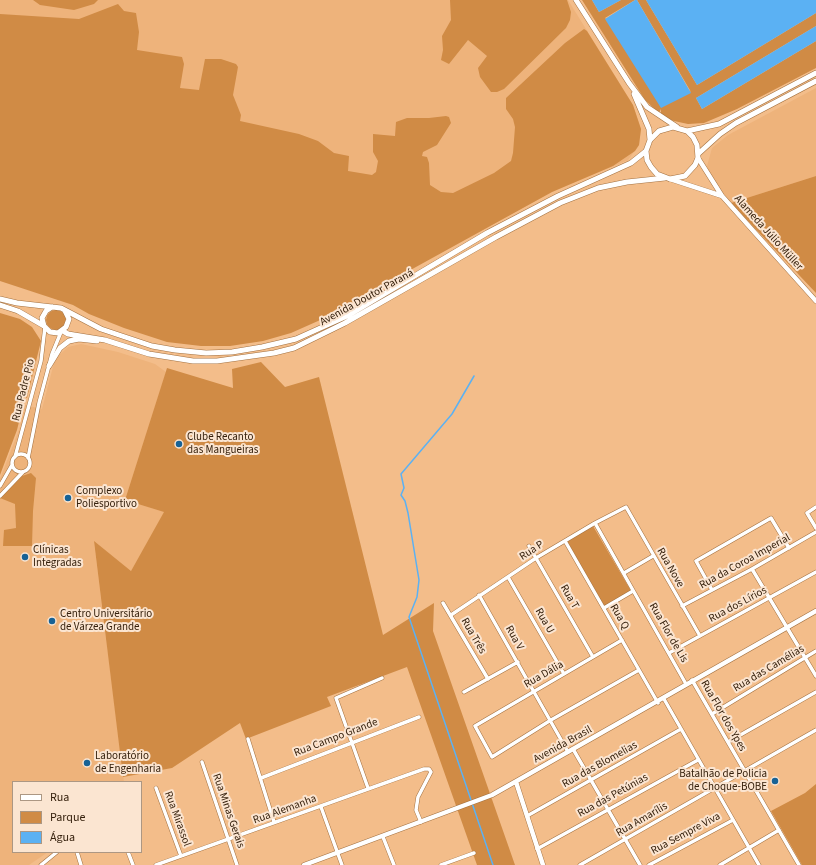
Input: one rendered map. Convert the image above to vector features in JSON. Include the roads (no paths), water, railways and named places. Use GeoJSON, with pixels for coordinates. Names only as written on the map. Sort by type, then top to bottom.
{"type":"FeatureCollection","features":[{"type":"Feature","properties":{"kind":"main road"},"geometry":{"type":"LineString","coordinates":[[576,0],[629,83],[647,107],[686,131],[695,141],[698,156]]}},
{"type":"Feature","properties":{"kind":"main road"},"geometry":{"type":"LineString","coordinates":[[686,131],[719,124],[816,73]]}},
{"type":"Feature","properties":{"kind":"main road"},"geometry":{"type":"LineString","coordinates":[[680,128],[673,127],[660,130],[650,140],[646,151],[647,160],[651,168],[657,174],[667,178],[678,178],[691,171],[698,156],[720,134],[736,123],[816,81]]}},
{"type":"Feature","properties":{"kind":"main road"},"geometry":{"type":"LineString","coordinates":[[629,83],[642,108],[649,129],[650,140]]}},
{"type":"Feature","properties":{"kind":"main road","name":"Avenida Doutor Paraná"},"geometry":{"type":"LineString","coordinates":[[65,310],[100,329],[152,346],[175,350],[206,353],[232,352],[296,339],[346,316],[486,233],[558,196],[631,164],[646,151]]}},
{"type":"Feature","properties":{"kind":"main road","name":"Avenida Doutor Paraná"},"geometry":{"type":"LineString","coordinates":[[62,331],[68,334],[86,335],[149,354],[178,359],[217,361],[274,353],[294,348],[345,323],[496,237],[560,203],[598,188],[627,182],[667,178]]}},
{"type":"Feature","properties":{"kind":"main road"},"geometry":{"type":"LineString","coordinates":[[0,298],[17,303],[53,307],[65,310],[69,319],[66,328],[62,331],[50,332],[18,312],[0,304]]}},
{"type":"Feature","properties":{"kind":"main road"},"geometry":{"type":"LineString","coordinates":[[44,327],[44,314],[53,307]]}},
{"type":"Feature","properties":{"kind":"main road"},"geometry":{"type":"LineString","coordinates":[[49,366],[60,348],[69,341],[79,339],[122,345]]}},
{"type":"Feature","properties":{"kind":"street","name":"Alameda Júlio Müller"},"geometry":{"type":"LineString","coordinates":[[698,156],[722,196],[816,301]]}},
{"type":"Feature","properties":{"kind":"street","name":"Alameda Júlio Müller"},"geometry":{"type":"LineString","coordinates":[[667,178],[722,196]]}},
{"type":"Feature","properties":{"kind":"street","name":"Rua Padre Pio"},"geometry":{"type":"LineString","coordinates":[[15,457],[41,361],[44,327]]}},
{"type":"Feature","properties":{"kind":"street","name":"Rua Padre Pio"},"geometry":{"type":"LineString","coordinates":[[28,458],[49,366],[62,331]]}},
{"type":"Feature","properties":{"kind":"street"},"geometry":{"type":"LineString","coordinates":[[0,486],[15,457],[22,454],[28,458],[30,465],[0,496]]}},
{"type":"Feature","properties":{"kind":"street"},"geometry":{"type":"LineString","coordinates":[[12,465],[17,472],[23,472]]}},
{"type":"Feature","properties":{"kind":"street","name":"Rua P"},"geometry":{"type":"LineString","coordinates":[[451,615],[479,595],[565,540],[626,508]]}},
{"type":"Feature","properties":{"kind":"street","name":"Rua Nove"},"geometry":{"type":"LineString","coordinates":[[626,508],[700,636]]}},
{"type":"Feature","properties":{"kind":"street"},"geometry":{"type":"LineString","coordinates":[[816,508],[807,513],[816,528]]}},
{"type":"Feature","properties":{"kind":"street"},"geometry":{"type":"LineString","coordinates":[[712,590],[696,561],[771,518],[789,548]]}},
{"type":"Feature","properties":{"kind":"street","name":"Rua Flor de Lis"},"geometry":{"type":"LineString","coordinates":[[595,523],[686,684]]}},
{"type":"Feature","properties":{"kind":"street","name":"Rua da Coroa Imperial"},"geometry":{"type":"LineString","coordinates":[[682,606],[752,569],[816,532]]}},
{"type":"Feature","properties":{"kind":"street","name":"Rua Q"},"geometry":{"type":"LineString","coordinates":[[565,540],[658,703]]}},
{"type":"Feature","properties":{"kind":"street","name":"Rua T"},"geometry":{"type":"LineString","coordinates":[[530,546],[593,657]]}},
{"type":"Feature","properties":{"kind":"street"},"geometry":{"type":"LineString","coordinates":[[624,573],[653,556]]}},
{"type":"Feature","properties":{"kind":"street"},"geometry":{"type":"LineString","coordinates":[[752,569],[816,676]]}},
{"type":"Feature","properties":{"kind":"street","name":"Rua dos Lírios"},"geometry":{"type":"LineString","coordinates":[[669,653],[770,599],[816,572]]}},
{"type":"Feature","properties":{"kind":"street","name":"Rua U"},"geometry":{"type":"LineString","coordinates":[[508,577],[564,674]]}},
{"type":"Feature","properties":{"kind":"street"},"geometry":{"type":"LineString","coordinates":[[604,608],[633,591]]}},
{"type":"Feature","properties":{"kind":"street","name":"Rua V"},"geometry":{"type":"LineString","coordinates":[[479,595],[568,752]]}},
{"type":"Feature","properties":{"kind":"street","name":"Rua Três"},"geometry":{"type":"LineString","coordinates":[[444,603],[488,679]]}},
{"type":"Feature","properties":{"kind":"street","name":"Avenida Brasil"},"geometry":{"type":"LineString","coordinates":[[304,865],[383,837],[492,795],[658,703],[692,680],[816,611]]}},
{"type":"Feature","properties":{"kind":"street","name":"Rua Dália"},"geometry":{"type":"LineString","coordinates":[[551,720],[492,757],[475,726],[534,690],[622,640]]}},
{"type":"Feature","properties":{"kind":"street","name":"Rua das Camélias"},"geometry":{"type":"LineString","coordinates":[[712,714],[816,651]]}},
{"type":"Feature","properties":{"kind":"street"},"geometry":{"type":"LineString","coordinates":[[464,692],[518,662]]}},
{"type":"Feature","properties":{"kind":"street"},"geometry":{"type":"LineString","coordinates":[[551,720],[639,670]]}},
{"type":"Feature","properties":{"kind":"street"},"geometry":{"type":"LineString","coordinates":[[368,788],[336,698],[382,678]]}},
{"type":"Feature","properties":{"kind":"street","name":"Rua Flor dos Ypes"},"geometry":{"type":"LineString","coordinates":[[692,680],[799,865]]}},
{"type":"Feature","properties":{"kind":"street"},"geometry":{"type":"LineString","coordinates":[[728,742],[816,692]]}},
{"type":"Feature","properties":{"kind":"street"},"geometry":{"type":"LineString","coordinates":[[664,699],[758,865]]}},
{"type":"Feature","properties":{"kind":"street","name":"Rua Campo Grande"},"geometry":{"type":"LineString","coordinates":[[260,778],[419,716]]}},
{"type":"Feature","properties":{"kind":"street","name":"Rua das Blomelias"},"geometry":{"type":"LineString","coordinates":[[527,816],[681,729]]}},
{"type":"Feature","properties":{"kind":"street","name":"Rua Amarílis"},"geometry":{"type":"LineString","coordinates":[[580,865],[816,730]]}},
{"type":"Feature","properties":{"kind":"street"},"geometry":{"type":"LineString","coordinates":[[248,739],[274,822]]}},
{"type":"Feature","properties":{"kind":"street"},"geometry":{"type":"LineString","coordinates":[[574,749],[640,865]]}},
{"type":"Feature","properties":{"kind":"street","name":"Rua das Petúnias"},"geometry":{"type":"LineString","coordinates":[[537,849],[698,760]]}},
{"type":"Feature","properties":{"kind":"street","name":"Rua Minas Gerais"},"geometry":{"type":"LineString","coordinates":[[202,762],[227,841],[237,865]]}},
{"type":"Feature","properties":{"kind":"street","name":"Rua Alemanha"},"geometry":{"type":"LineString","coordinates":[[156,865],[227,841],[274,822],[320,807],[368,788],[420,770],[429,770],[431,772],[418,797],[416,810],[421,822]]}},
{"type":"Feature","properties":{"kind":"street"},"geometry":{"type":"LineString","coordinates":[[516,782],[543,865]]}},
{"type":"Feature","properties":{"kind":"street","name":"Rua Mirassol"},"geometry":{"type":"LineString","coordinates":[[156,788],[181,856]]}},
{"type":"Feature","properties":{"kind":"street"},"geometry":{"type":"LineString","coordinates":[[320,807],[342,865]]}},
{"type":"Feature","properties":{"kind":"street","name":"Rua Sempre Viva"},"geometry":{"type":"LineString","coordinates":[[649,865],[732,820]]}},
{"type":"Feature","properties":{"kind":"street"},"geometry":{"type":"LineString","coordinates":[[720,865],[779,830]]}},
{"type":"Feature","properties":{"kind":"street"},"geometry":{"type":"LineString","coordinates":[[383,837],[394,865]]}},
{"type":"Feature","properties":{"kind":"street"},"geometry":{"type":"LineString","coordinates":[[41,865],[56,853]]}},
{"type":"Feature","properties":{"kind":"street"},"geometry":{"type":"LineString","coordinates":[[77,853],[81,865]]}},
{"type":"Feature","properties":{"kind":"street"},"geometry":{"type":"LineString","coordinates":[[128,853],[133,865]]}},
{"type":"Feature","properties":{"kind":"street"},"geometry":{"type":"LineString","coordinates":[[441,865],[474,853]]}},
{"type":"Feature","properties":{"kind":"water"},"geometry":{"type":"Polygon","coordinates":[[[592,0],[621,0],[599,12],[592,0]]]}},
{"type":"Feature","properties":{"kind":"water"},"geometry":{"type":"Polygon","coordinates":[[[637,0],[691,93],[661,108],[605,19],[637,0]]]}},
{"type":"Feature","properties":{"kind":"water"},"geometry":{"type":"Polygon","coordinates":[[[646,0],[816,0],[816,13],[697,85],[646,0]]]}},
{"type":"Feature","properties":{"kind":"water"},"geometry":{"type":"Polygon","coordinates":[[[816,26],[816,41],[702,109],[696,98],[816,26]]]}},
{"type":"Feature","properties":{"kind":"waterway"},"geometry":{"type":"LineString","coordinates":[[474,376],[452,414],[401,474],[404,488],[401,495],[405,501],[408,513],[419,580],[417,597],[409,617],[493,865]]}},
{"type":"Feature","properties":{"kind":"place","name":"Clube Recanto das Mangueiras"},"geometry":{"type":"Point","coordinates":[179,444]}},
{"type":"Feature","properties":{"kind":"place","name":"Complexo Poliesportivo"},"geometry":{"type":"Point","coordinates":[68,498]}},
{"type":"Feature","properties":{"kind":"place","name":"Clínicas Integradas"},"geometry":{"type":"Point","coordinates":[25,557]}},
{"type":"Feature","properties":{"kind":"place","name":"Centro Universitário de Várzea Grande"},"geometry":{"type":"Point","coordinates":[52,621]}},
{"type":"Feature","properties":{"kind":"place","name":"Laboratório de Engenharia"},"geometry":{"type":"Point","coordinates":[87,763]}},
{"type":"Feature","properties":{"kind":"place","name":"Batalhão de Policia de Choque-BOBE"},"geometry":{"type":"Point","coordinates":[775,781]}}]}
